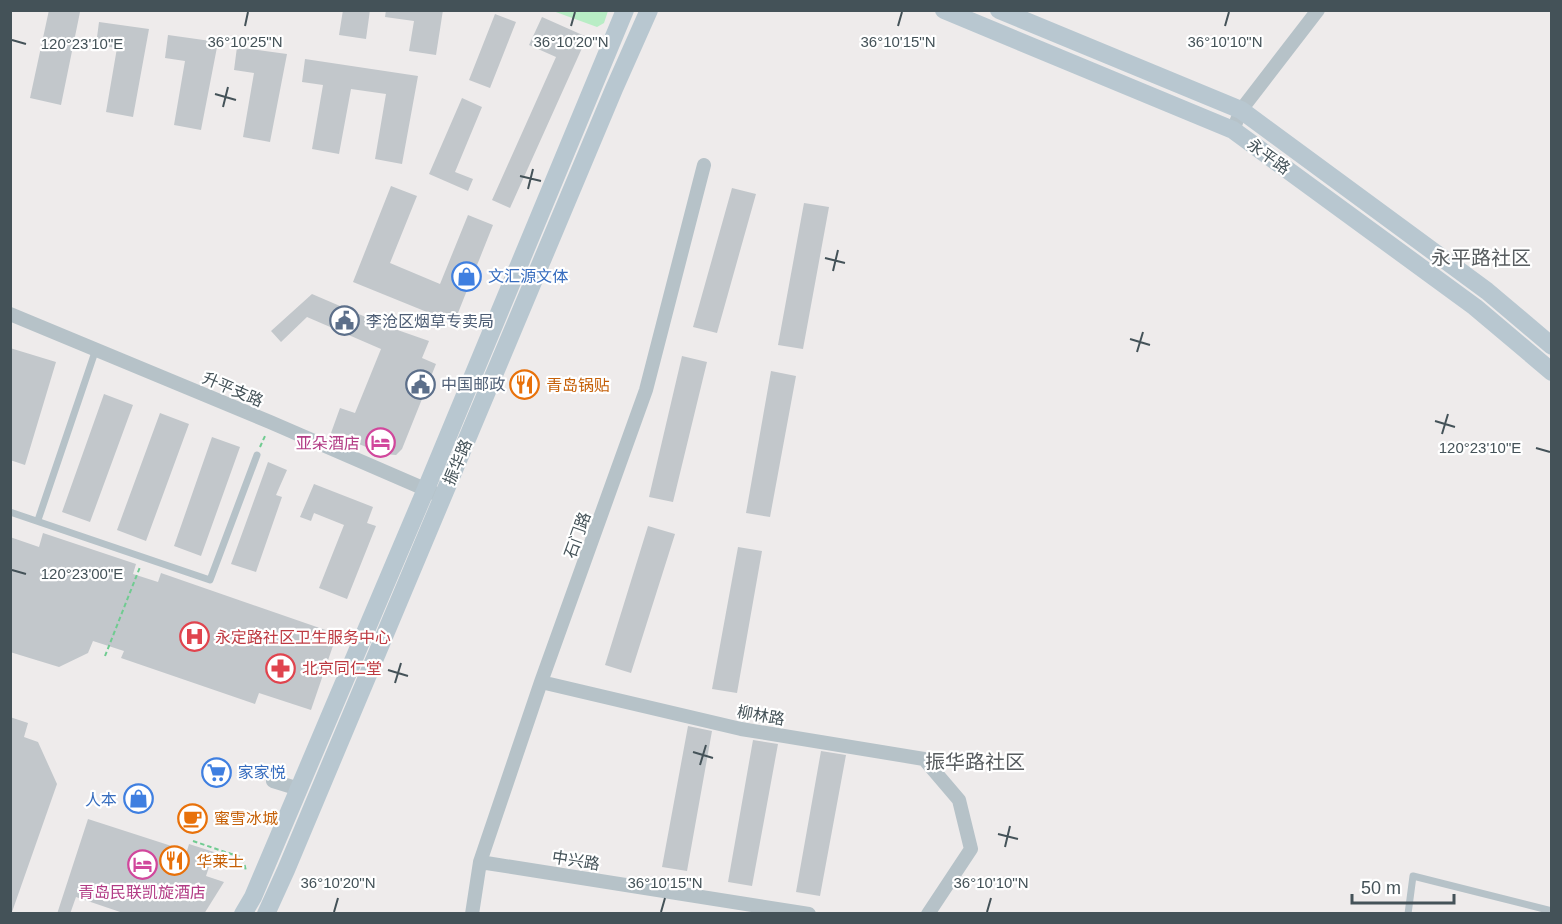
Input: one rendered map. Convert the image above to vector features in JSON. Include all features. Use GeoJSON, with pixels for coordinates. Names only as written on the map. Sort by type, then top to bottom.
{"type":"FeatureCollection","features":[{"type":"Feature","properties":{"kind":"main road","name":"振华路"},"geometry":{"type":"LineString","coordinates":[[266,914],[286,870],[625,10]]}},
{"type":"Feature","properties":{"kind":"main road","name":"振华路"},"geometry":{"type":"LineString","coordinates":[[243,914],[253,897],[298,789],[434,493],[649,10]]}},
{"type":"Feature","properties":{"kind":"main road","name":"永平路"},"geometry":{"type":"LineString","coordinates":[[944,10],[1233,130],[1475,308],[1551,372]]}},
{"type":"Feature","properties":{"kind":"main road","name":"永平路"},"geometry":{"type":"LineString","coordinates":[[999,10],[1241,110],[1487,291],[1551,346]]}},
{"type":"Feature","properties":{"kind":"street"},"geometry":{"type":"LineString","coordinates":[[1233,130],[1241,110],[1318,10]]}},
{"type":"Feature","properties":{"kind":"street","name":"石门路"},"geometry":{"type":"LineString","coordinates":[[472,914],[480,861],[541,682],[646,390],[704,165]]}},
{"type":"Feature","properties":{"kind":"street","name":"升平支路"},"geometry":{"type":"LineString","coordinates":[[10,314],[434,493]]}},
{"type":"Feature","properties":{"kind":"street","name":"柳林路"},"geometry":{"type":"LineString","coordinates":[[541,682],[741,729],[924,759],[959,800],[971,849],[928,914]]}},
{"type":"Feature","properties":{"kind":"street"},"geometry":{"type":"LineString","coordinates":[[273,781],[298,789]]}},
{"type":"Feature","properties":{"kind":"street","name":"中兴路"},"geometry":{"type":"LineString","coordinates":[[480,861],[809,914]]}},
{"type":"Feature","properties":{"kind":"lane"},"geometry":{"type":"LineString","coordinates":[[38,520],[96,350]]}},
{"type":"Feature","properties":{"kind":"lane"},"geometry":{"type":"LineString","coordinates":[[10,512],[210,580],[257,455]]}},
{"type":"Feature","properties":{"kind":"lane"},"geometry":{"type":"LineString","coordinates":[[1408,914],[1413,876],[1551,911]]}},
{"type":"Feature","properties":{"kind":"path"},"geometry":{"type":"LineString","coordinates":[[257,455],[270,422]]}},
{"type":"Feature","properties":{"kind":"path"},"geometry":{"type":"LineString","coordinates":[[105,656],[144,558]]}},
{"type":"Feature","properties":{"kind":"path"},"geometry":{"type":"LineString","coordinates":[[192,841],[243,858],[253,897]]}},
{"type":"Feature","properties":{"kind":"green space"},"geometry":{"type":"Polygon","coordinates":[[[553,11],[608,11],[604,23],[597,27],[553,11]]]}},
{"type":"Feature","properties":{"kind":"building"},"geometry":{"type":"Polygon","coordinates":[[[49,10],[80,12],[61,105],[30,98],[49,10]]]}},
{"type":"Feature","properties":{"kind":"building"},"geometry":{"type":"Polygon","coordinates":[[[343,10],[370,10],[366,39],[339,35],[343,10]]]}},
{"type":"Feature","properties":{"kind":"building"},"geometry":{"type":"Polygon","coordinates":[[[386,10],[443,10],[436,55],[409,51],[414,21],[385,17],[386,10]]]}},
{"type":"Feature","properties":{"kind":"building"},"geometry":{"type":"Polygon","coordinates":[[[495,14],[516,22],[490,88],[469,80],[495,14]]]}},
{"type":"Feature","properties":{"kind":"building"},"geometry":{"type":"Polygon","coordinates":[[[542,17],[587,37],[510,208],[492,200],[556,57],[529,45],[542,17]]]}},
{"type":"Feature","properties":{"kind":"building"},"geometry":{"type":"Polygon","coordinates":[[[99,22],[149,29],[133,117],[106,112],[117,48],[96,45],[99,22]]]}},
{"type":"Feature","properties":{"kind":"building"},"geometry":{"type":"Polygon","coordinates":[[[168,35],[218,42],[201,130],[174,125],[185,61],[165,58],[168,35]]]}},
{"type":"Feature","properties":{"kind":"building"},"geometry":{"type":"Polygon","coordinates":[[[237,47],[287,54],[270,142],[243,137],[254,73],[234,70],[237,47]]]}},
{"type":"Feature","properties":{"kind":"building"},"geometry":{"type":"Polygon","coordinates":[[[305,59],[418,76],[402,164],[375,159],[386,94],[351,89],[339,154],[312,149],[323,85],[302,82],[305,59]]]}},
{"type":"Feature","properties":{"kind":"building"},"geometry":{"type":"Polygon","coordinates":[[[462,98],[482,107],[455,172],[473,179],[468,191],[429,174],[462,98]]]}},
{"type":"Feature","properties":{"kind":"building"},"geometry":{"type":"Polygon","coordinates":[[[391,186],[417,196],[390,263],[440,284],[468,215],[493,225],[454,323],[353,282],[391,186]]]}},
{"type":"Feature","properties":{"kind":"building"},"geometry":{"type":"Polygon","coordinates":[[[732,188],[756,194],[717,333],[693,327],[732,188]]]}},
{"type":"Feature","properties":{"kind":"building"},"geometry":{"type":"Polygon","coordinates":[[[804,203],[829,207],[803,349],[778,345],[804,203]]]}},
{"type":"Feature","properties":{"kind":"building"},"geometry":{"type":"Polygon","coordinates":[[[312,294],[389,327],[429,341],[422,358],[436,364],[402,449],[396,455],[384,454],[331,433],[340,408],[355,413],[381,349],[307,317],[281,342],[271,331],[312,294]]]}},
{"type":"Feature","properties":{"kind":"building"},"geometry":{"type":"Polygon","coordinates":[[[10,348],[56,362],[25,465],[10,460],[10,348]]]}},
{"type":"Feature","properties":{"kind":"building"},"geometry":{"type":"Polygon","coordinates":[[[682,356],[707,362],[673,502],[649,497],[682,356]]]}},
{"type":"Feature","properties":{"kind":"building"},"geometry":{"type":"Polygon","coordinates":[[[771,371],[796,376],[770,517],[746,513],[771,371]]]}},
{"type":"Feature","properties":{"kind":"building"},"geometry":{"type":"Polygon","coordinates":[[[104,394],[133,405],[90,522],[62,512],[104,394]]]}},
{"type":"Feature","properties":{"kind":"building"},"geometry":{"type":"Polygon","coordinates":[[[160,413],[189,424],[146,541],[117,530],[160,413]]]}},
{"type":"Feature","properties":{"kind":"building"},"geometry":{"type":"Polygon","coordinates":[[[212,437],[240,447],[201,556],[174,546],[212,437]]]}},
{"type":"Feature","properties":{"kind":"building"},"geometry":{"type":"Polygon","coordinates":[[[268,462],[287,470],[276,495],[282,497],[256,572],[231,564],[268,462]]]}},
{"type":"Feature","properties":{"kind":"building"},"geometry":{"type":"Polygon","coordinates":[[[314,484],[373,507],[367,523],[376,526],[347,599],[319,588],[344,525],[314,513],[311,521],[300,517],[314,484]]]}},
{"type":"Feature","properties":{"kind":"building"},"geometry":{"type":"Polygon","coordinates":[[[648,526],[675,534],[631,673],[605,665],[648,526]]]}},
{"type":"Feature","properties":{"kind":"building"},"geometry":{"type":"Polygon","coordinates":[[[43,533],[136,564],[133,574],[158,582],[161,573],[337,634],[311,710],[259,693],[255,704],[121,658],[124,651],[93,641],[88,653],[59,667],[10,652],[10,537],[39,547],[43,533]]]}},
{"type":"Feature","properties":{"kind":"building"},"geometry":{"type":"Polygon","coordinates":[[[738,547],[762,551],[737,693],[712,689],[738,547]]]}},
{"type":"Feature","properties":{"kind":"building"},"geometry":{"type":"Polygon","coordinates":[[[10,717],[28,723],[24,737],[38,742],[57,784],[12,912],[10,912],[10,717]]]}},
{"type":"Feature","properties":{"kind":"building"},"geometry":{"type":"Polygon","coordinates":[[[688,726],[712,731],[687,871],[662,867],[688,726]]]}},
{"type":"Feature","properties":{"kind":"building"},"geometry":{"type":"Polygon","coordinates":[[[753,740],[778,744],[752,886],[728,882],[753,740]]]}},
{"type":"Feature","properties":{"kind":"building"},"geometry":{"type":"Polygon","coordinates":[[[821,751],[846,755],[820,896],[796,892],[821,751]]]}},
{"type":"Feature","properties":{"kind":"building","name":"青岛民联凯旋酒店"},"geometry":{"type":"Polygon","coordinates":[[[88,819],[187,851],[189,844],[214,852],[206,876],[224,882],[204,914],[126,914],[76,897],[70,914],[57,914],[88,819]]]}},
{"type":"Feature","properties":{"kind":"place","name":"文汇源文体"},"geometry":{"type":"Point","coordinates":[467,276]}},
{"type":"Feature","properties":{"kind":"place","name":"李沧区烟草专卖局"},"geometry":{"type":"Point","coordinates":[345,321]}},
{"type":"Feature","properties":{"kind":"place","name":"中国邮政"},"geometry":{"type":"Point","coordinates":[420,384]}},
{"type":"Feature","properties":{"kind":"place","name":"青岛锅贴"},"geometry":{"type":"Point","coordinates":[525,385]}},
{"type":"Feature","properties":{"kind":"place","name":"亚朵酒店"},"geometry":{"type":"Point","coordinates":[381,443]}},
{"type":"Feature","properties":{"kind":"place","name":"永定路社区卫生服务中心"},"geometry":{"type":"Point","coordinates":[194,637]}},
{"type":"Feature","properties":{"kind":"place","name":"北京同仁堂"},"geometry":{"type":"Point","coordinates":[281,668]}},
{"type":"Feature","properties":{"kind":"place","name":"家家悦"},"geometry":{"type":"Point","coordinates":[217,772]}},
{"type":"Feature","properties":{"kind":"place","name":"人本"},"geometry":{"type":"Point","coordinates":[138,799]}},
{"type":"Feature","properties":{"kind":"place","name":"蜜雪冰城"},"geometry":{"type":"Point","coordinates":[193,818]}},
{"type":"Feature","properties":{"kind":"place","name":"华莱士"},"geometry":{"type":"Point","coordinates":[175,861]}},
{"type":"Feature","properties":{"kind":"place","name":"青岛民联凯旋酒店"},"geometry":{"type":"Point","coordinates":[142,864]}},
{"type":"Feature","properties":{"kind":"district","name":"永平路社区"},"geometry":{"type":"Point","coordinates":[1481,258]}},
{"type":"Feature","properties":{"kind":"district","name":"振华路社区"},"geometry":{"type":"Point","coordinates":[975,762]}}]}
